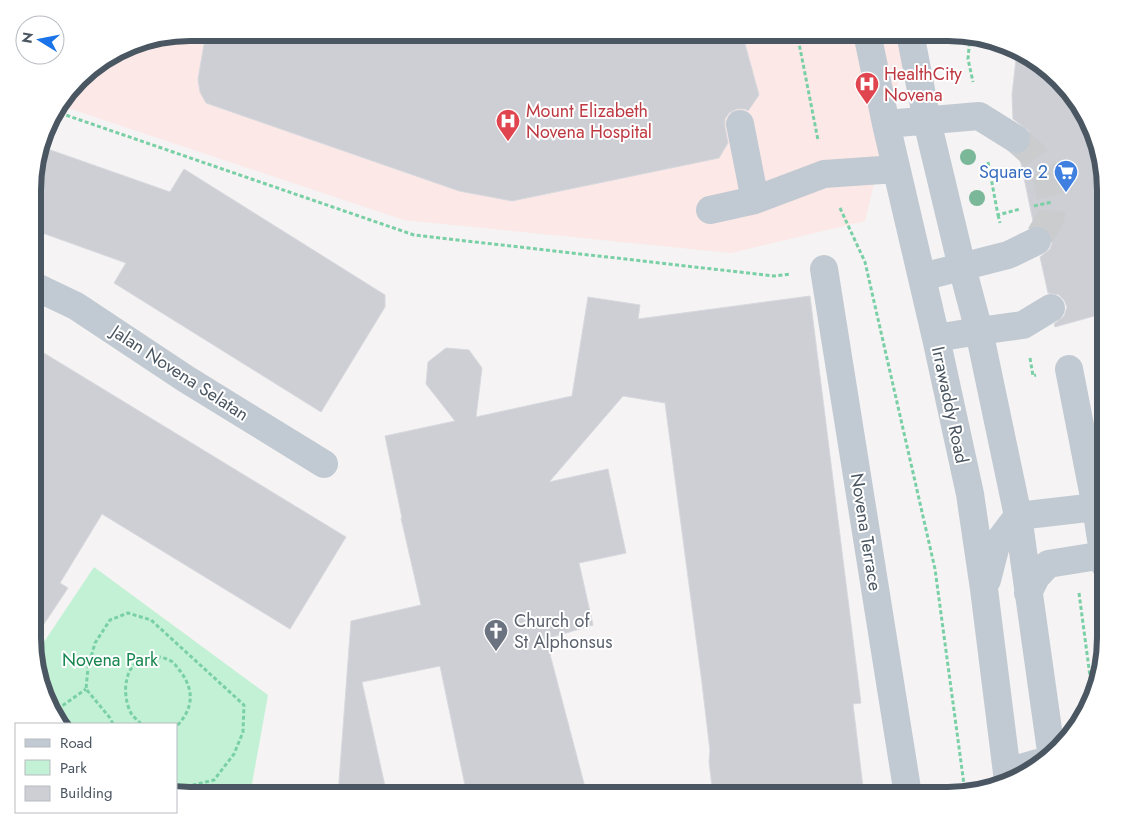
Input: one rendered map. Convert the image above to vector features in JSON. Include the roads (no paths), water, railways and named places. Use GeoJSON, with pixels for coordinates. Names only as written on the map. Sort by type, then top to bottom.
{"type":"FeatureCollection","features":[{"type":"Feature","properties":{"kind":"street","name":"Irrawaddy Road"},"geometry":{"type":"LineString","coordinates":[[869,42],[970,494],[1008,774]]}},
{"type":"Feature","properties":{"kind":"street"},"geometry":{"type":"LineString","coordinates":[[912,42],[927,121],[979,331],[1018,516],[1051,745]]}},
{"type":"Feature","properties":{"kind":"street"},"geometry":{"type":"LineString","coordinates":[[886,124],[979,116],[1016,139]]}},
{"type":"Feature","properties":{"kind":"street"},"geometry":{"type":"LineString","coordinates":[[740,124],[755,200]]}},
{"type":"Feature","properties":{"kind":"street"},"geometry":{"type":"LineString","coordinates":[[710,210],[755,200],[824,174],[896,169]]}},
{"type":"Feature","properties":{"kind":"street"},"geometry":{"type":"LineString","coordinates":[[922,277],[1008,255],[1037,241]]}},
{"type":"Feature","properties":{"kind":"street","name":"Novena Terrace"},"geometry":{"type":"LineString","coordinates":[[824,269],[907,787]]}},
{"type":"Feature","properties":{"kind":"street","name":"Jalan Novena Selatan"},"geometry":{"type":"LineString","coordinates":[[41,289],[76,306],[186,379],[324,464]]}},
{"type":"Feature","properties":{"kind":"street"},"geometry":{"type":"LineString","coordinates":[[936,338],[1023,326],[1051,308]]}},
{"type":"Feature","properties":{"kind":"street"},"geometry":{"type":"LineString","coordinates":[[984,589],[996,545],[1018,516],[1096,507],[1069,370]]}},
{"type":"Feature","properties":{"kind":"street"},"geometry":{"type":"LineString","coordinates":[[1028,593],[1036,577],[1048,564],[1096,561]]}},
{"type":"Feature","properties":{"kind":"tunnel"},"geometry":{"type":"LineString","coordinates":[[1016,139],[1034,155],[1046,172],[1052,202],[1051,217],[1037,241]]}},
{"type":"Feature","properties":{"kind":"place","name":"HealthCity Novena"},"geometry":{"type":"Point","coordinates":[867,105]}},
{"type":"Feature","properties":{"kind":"place","name":"Mount Elizabeth Novena Hospital"},"geometry":{"type":"Point","coordinates":[508,142]}},
{"type":"Feature","properties":{"kind":"place","name":"Square 2"},"geometry":{"type":"Point","coordinates":[1066,193]}},
{"type":"Feature","properties":{"kind":"place","name":"Church of St Alphonsus"},"geometry":{"type":"Point","coordinates":[496,652]}},
{"type":"Feature","properties":{"kind":"park label","name":"Novena Park"},"geometry":{"type":"Point","coordinates":[110,660]}}]}
